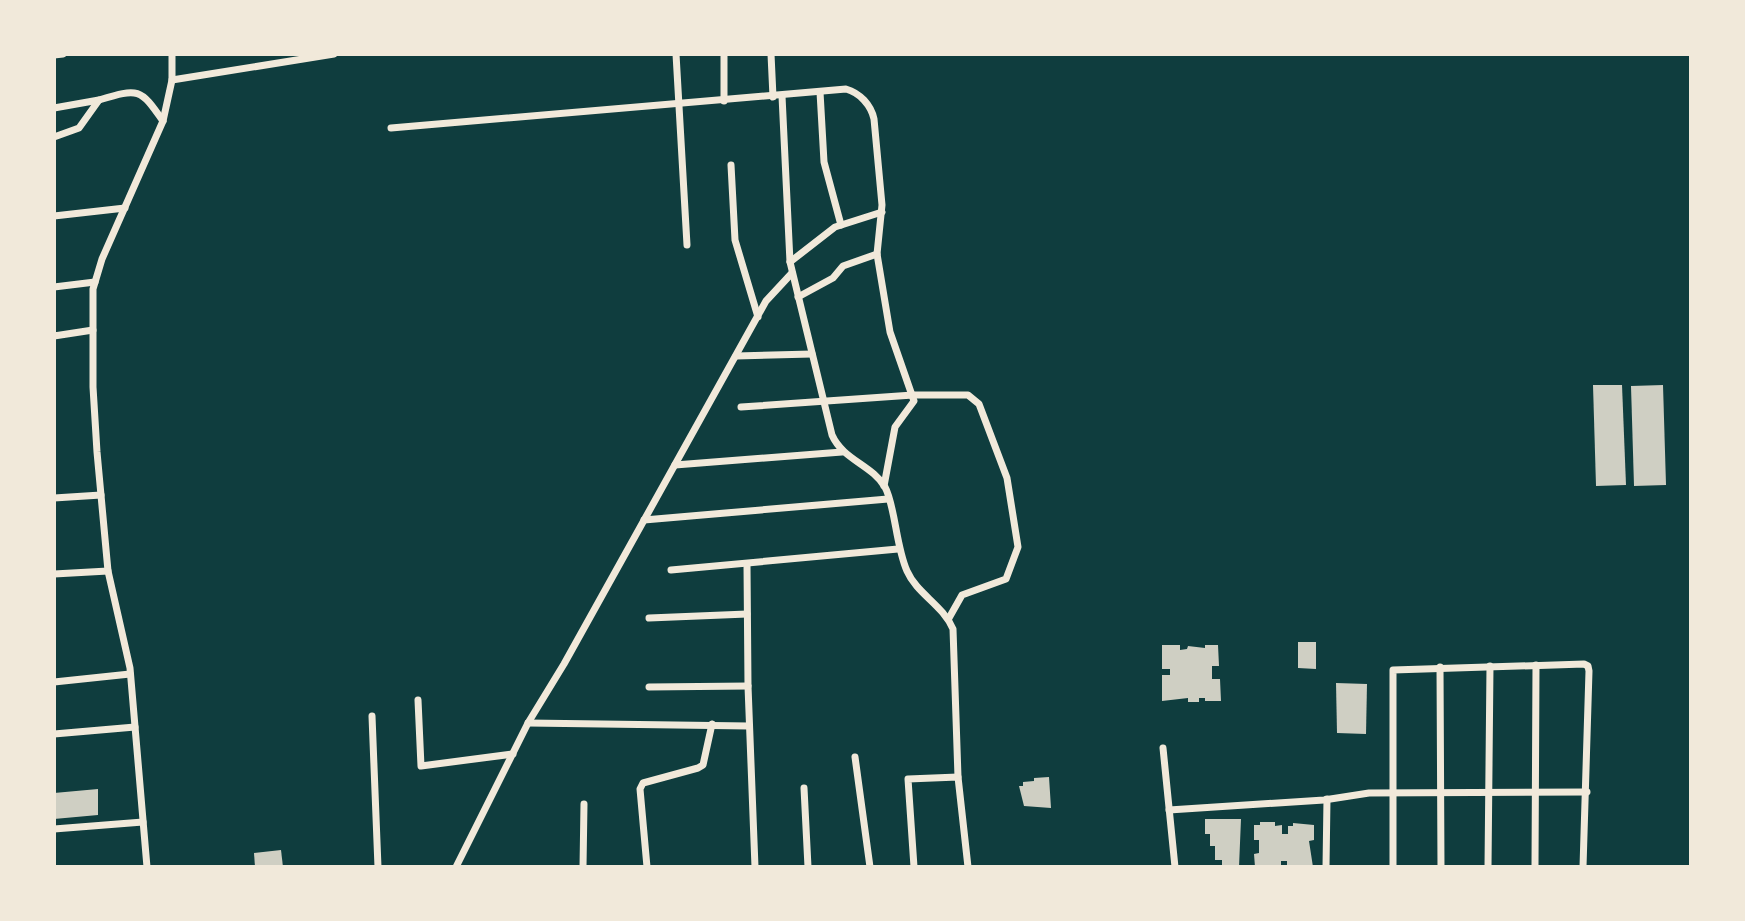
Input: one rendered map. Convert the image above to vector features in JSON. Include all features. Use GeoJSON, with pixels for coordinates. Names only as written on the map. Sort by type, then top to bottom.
{"type":"FeatureCollection","features":[{"type":"Feature","properties":{"kind":"street"},"geometry":{"type":"LineString","coordinates":[[54,55],[63,54]]}},
{"type":"Feature","properties":{"kind":"street"},"geometry":{"type":"LineString","coordinates":[[147,867],[130,674],[108,571],[93,387],[93,330],[95,282],[102,259],[163,121],[172,80],[172,54]]}},
{"type":"Feature","properties":{"kind":"street"},"geometry":{"type":"LineString","coordinates":[[172,80],[334,54]]}},
{"type":"Feature","properties":{"kind":"street"},"geometry":{"type":"LineString","coordinates":[[676,54],[687,245]]}},
{"type":"Feature","properties":{"kind":"street"},"geometry":{"type":"LineString","coordinates":[[724,54],[724,101]]}},
{"type":"Feature","properties":{"kind":"street"},"geometry":{"type":"LineString","coordinates":[[771,54],[773,97]]}},
{"type":"Feature","properties":{"kind":"street"},"geometry":{"type":"LineString","coordinates":[[391,128],[851,90],[873,112],[882,212],[877,254],[890,332],[913,395],[913,405],[895,427],[884,486],[898,549],[913,581],[949,618],[955,636],[958,777],[968,867]]}},
{"type":"Feature","properties":{"kind":"street"},"geometry":{"type":"LineString","coordinates":[[820,92],[824,162],[841,225]]}},
{"type":"Feature","properties":{"kind":"street"},"geometry":{"type":"LineString","coordinates":[[54,108],[141,93],[163,121]]}},
{"type":"Feature","properties":{"kind":"street"},"geometry":{"type":"LineString","coordinates":[[782,96],[790,262],[832,435],[842,452],[884,486]]}},
{"type":"Feature","properties":{"kind":"street"},"geometry":{"type":"LineString","coordinates":[[54,137],[79,128],[99,100]]}},
{"type":"Feature","properties":{"kind":"street"},"geometry":{"type":"LineString","coordinates":[[731,165],[735,240],[758,317]]}},
{"type":"Feature","properties":{"kind":"street"},"geometry":{"type":"LineString","coordinates":[[54,216],[125,208]]}},
{"type":"Feature","properties":{"kind":"street"},"geometry":{"type":"LineString","coordinates":[[790,262],[841,225],[882,212]]}},
{"type":"Feature","properties":{"kind":"street"},"geometry":{"type":"LineString","coordinates":[[798,297],[833,278],[843,266],[877,254]]}},
{"type":"Feature","properties":{"kind":"street"},"geometry":{"type":"LineString","coordinates":[[456,867],[528,723],[758,317],[774,291],[792,273]]}},
{"type":"Feature","properties":{"kind":"street"},"geometry":{"type":"LineString","coordinates":[[54,287],[95,282]]}},
{"type":"Feature","properties":{"kind":"street"},"geometry":{"type":"LineString","coordinates":[[54,336],[93,330]]}},
{"type":"Feature","properties":{"kind":"street"},"geometry":{"type":"LineString","coordinates":[[736,356],[812,354]]}},
{"type":"Feature","properties":{"kind":"street"},"geometry":{"type":"LineString","coordinates":[[741,407],[913,395],[968,395],[979,404],[1007,478],[1018,547],[1006,579],[962,595],[949,618]]}},
{"type":"Feature","properties":{"kind":"street"},"geometry":{"type":"LineString","coordinates":[[675,465],[842,452]]}},
{"type":"Feature","properties":{"kind":"street"},"geometry":{"type":"LineString","coordinates":[[54,498],[101,495]]}},
{"type":"Feature","properties":{"kind":"street"},"geometry":{"type":"LineString","coordinates":[[644,520],[888,499]]}},
{"type":"Feature","properties":{"kind":"street"},"geometry":{"type":"LineString","coordinates":[[671,570],[898,549]]}},
{"type":"Feature","properties":{"kind":"street"},"geometry":{"type":"LineString","coordinates":[[747,565],[755,867]]}},
{"type":"Feature","properties":{"kind":"street"},"geometry":{"type":"LineString","coordinates":[[54,574],[108,571]]}},
{"type":"Feature","properties":{"kind":"street"},"geometry":{"type":"LineString","coordinates":[[649,618],[747,614]]}},
{"type":"Feature","properties":{"kind":"street"},"geometry":{"type":"LineString","coordinates":[[1535,867],[1536,665]]}},
{"type":"Feature","properties":{"kind":"street"},"geometry":{"type":"LineString","coordinates":[[1393,867],[1393,670],[1536,665],[1588,666],[1583,867]]}},
{"type":"Feature","properties":{"kind":"street"},"geometry":{"type":"LineString","coordinates":[[1488,867],[1490,666]]}},
{"type":"Feature","properties":{"kind":"street"},"geometry":{"type":"LineString","coordinates":[[1440,667],[1441,867]]}},
{"type":"Feature","properties":{"kind":"street"},"geometry":{"type":"LineString","coordinates":[[54,682],[130,674]]}},
{"type":"Feature","properties":{"kind":"street"},"geometry":{"type":"LineString","coordinates":[[649,687],[748,686]]}},
{"type":"Feature","properties":{"kind":"street"},"geometry":{"type":"LineString","coordinates":[[418,700],[421,766],[513,754]]}},
{"type":"Feature","properties":{"kind":"street"},"geometry":{"type":"LineString","coordinates":[[372,716],[378,867]]}},
{"type":"Feature","properties":{"kind":"street"},"geometry":{"type":"LineString","coordinates":[[528,723],[749,726]]}},
{"type":"Feature","properties":{"kind":"street"},"geometry":{"type":"LineString","coordinates":[[647,867],[640,789],[643,783],[703,765],[712,724]]}},
{"type":"Feature","properties":{"kind":"street"},"geometry":{"type":"LineString","coordinates":[[54,734],[135,727]]}},
{"type":"Feature","properties":{"kind":"street"},"geometry":{"type":"LineString","coordinates":[[1163,748],[1175,867]]}},
{"type":"Feature","properties":{"kind":"street"},"geometry":{"type":"LineString","coordinates":[[855,757],[870,867]]}},
{"type":"Feature","properties":{"kind":"street"},"geometry":{"type":"LineString","coordinates":[[914,867],[908,779],[958,777]]}},
{"type":"Feature","properties":{"kind":"street"},"geometry":{"type":"LineString","coordinates":[[804,788],[808,867]]}},
{"type":"Feature","properties":{"kind":"street"},"geometry":{"type":"LineString","coordinates":[[1169,810],[1327,799],[1364,793],[1587,792]]}},
{"type":"Feature","properties":{"kind":"street"},"geometry":{"type":"LineString","coordinates":[[1326,867],[1327,799]]}},
{"type":"Feature","properties":{"kind":"street"},"geometry":{"type":"LineString","coordinates":[[583,867],[584,804]]}},
{"type":"Feature","properties":{"kind":"street"},"geometry":{"type":"LineString","coordinates":[[54,829],[143,822]]}},
{"type":"Feature","properties":{"kind":"building"},"geometry":{"type":"Polygon","coordinates":[[[1593,385],[1622,385],[1626,485],[1596,486],[1593,385]]]}},
{"type":"Feature","properties":{"kind":"building"},"geometry":{"type":"Polygon","coordinates":[[[1663,385],[1666,485],[1634,486],[1631,386],[1663,385]]]}},
{"type":"Feature","properties":{"kind":"building"},"geometry":{"type":"Polygon","coordinates":[[[1298,642],[1316,642],[1316,669],[1298,668],[1298,642]]]}},
{"type":"Feature","properties":{"kind":"building"},"geometry":{"type":"Polygon","coordinates":[[[1162,645],[1180,645],[1180,650],[1188,646],[1205,648],[1205,645],[1218,645],[1219,666],[1212,666],[1212,679],[1220,679],[1221,701],[1199,698],[1199,702],[1188,702],[1188,698],[1162,701],[1162,675],[1170,675],[1170,669],[1162,669],[1162,645]]]}},
{"type":"Feature","properties":{"kind":"building"},"geometry":{"type":"Polygon","coordinates":[[[1336,683],[1367,684],[1366,734],[1337,733],[1336,683]]]}},
{"type":"Feature","properties":{"kind":"building"},"geometry":{"type":"Polygon","coordinates":[[[1049,777],[1051,808],[1024,806],[1019,786],[1023,786],[1023,782],[1034,781],[1034,778],[1049,777]]]}},
{"type":"Feature","properties":{"kind":"building"},"geometry":{"type":"Polygon","coordinates":[[[98,789],[98,815],[54,819],[54,793],[98,789]]]}},
{"type":"Feature","properties":{"kind":"building"},"geometry":{"type":"Polygon","coordinates":[[[1205,819],[1241,819],[1239,867],[1222,867],[1222,860],[1215,860],[1215,846],[1210,846],[1210,834],[1205,834],[1205,819]]]}},
{"type":"Feature","properties":{"kind":"building"},"geometry":{"type":"Polygon","coordinates":[[[1260,822],[1282,825],[1282,834],[1288,834],[1288,826],[1293,826],[1293,823],[1314,825],[1314,840],[1309,841],[1313,867],[1287,867],[1287,861],[1281,861],[1281,867],[1255,867],[1254,854],[1259,853],[1259,840],[1254,840],[1254,825],[1260,825],[1260,822]]]}},
{"type":"Feature","properties":{"kind":"building"},"geometry":{"type":"Polygon","coordinates":[[[281,850],[283,867],[255,867],[254,853],[281,850]]]}}]}
